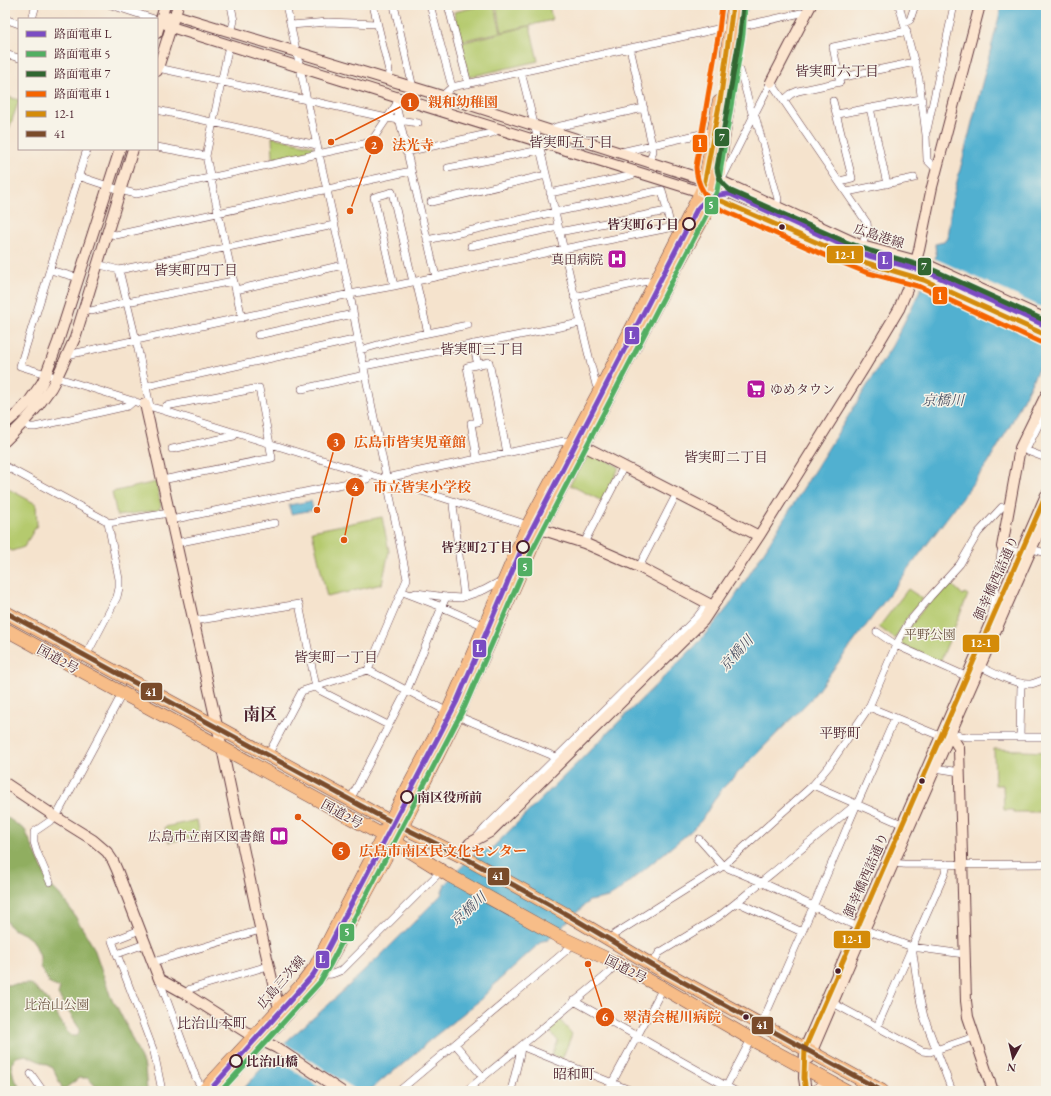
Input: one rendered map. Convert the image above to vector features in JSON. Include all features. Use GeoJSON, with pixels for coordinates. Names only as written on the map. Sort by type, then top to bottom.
{"type":"FeatureCollection","features":[{"type":"Feature","properties":{"kind":"highway"},"geometry":{"type":"LineString","coordinates":[[490,628],[502,585],[578,443],[707,211],[734,66],[736,25],[734,6]]}},
{"type":"Feature","properties":{"kind":"highway"},"geometry":{"type":"LineString","coordinates":[[578,443],[600,390],[654,285],[676,230],[711,186],[714,131],[736,25]]}},
{"type":"Feature","properties":{"kind":"highway"},"geometry":{"type":"LineString","coordinates":[[395,842],[534,527]]}},
{"type":"Feature","properties":{"kind":"highway","name":"国道2号"},"geometry":{"type":"LineString","coordinates":[[5,612],[216,726],[389,822],[464,857],[574,918],[652,965],[882,1091]]}},
{"type":"Feature","properties":{"kind":"highway","name":"国道2号"},"geometry":{"type":"LineString","coordinates":[[5,629],[395,842],[446,873],[556,935],[616,963],[663,988],[751,1039],[844,1089]]}},
{"type":"Feature","properties":{"kind":"highway"},"geometry":{"type":"LineString","coordinates":[[382,836],[452,714]]}},
{"type":"Feature","properties":{"kind":"main road","name":"広島三次線"},"geometry":{"type":"LineString","coordinates":[[203,1090],[301,984],[314,967],[382,836]]}},
{"type":"Feature","properties":{"kind":"main road","name":"広島三次線"},"geometry":{"type":"LineString","coordinates":[[218,1091],[264,1042],[323,974],[395,842]]}},
{"type":"Feature","properties":{"kind":"street"},"geometry":{"type":"LineString","coordinates":[[32,18],[36,5]]}},
{"type":"Feature","properties":{"kind":"street"},"geometry":{"type":"LineString","coordinates":[[111,5],[151,18]]}},
{"type":"Feature","properties":{"kind":"street"},"geometry":{"type":"LineString","coordinates":[[158,18],[166,5]]}},
{"type":"Feature","properties":{"kind":"street"},"geometry":{"type":"LineString","coordinates":[[178,5],[158,70],[222,81],[418,124]]}},
{"type":"Feature","properties":{"kind":"street"},"geometry":{"type":"LineString","coordinates":[[231,5],[234,21],[231,32]]}},
{"type":"Feature","properties":{"kind":"street"},"geometry":{"type":"LineString","coordinates":[[286,5],[350,294],[407,579],[368,670]]}},
{"type":"Feature","properties":{"kind":"street"},"geometry":{"type":"LineString","coordinates":[[373,5],[389,71],[388,80]]}},
{"type":"Feature","properties":{"kind":"street"},"geometry":{"type":"LineString","coordinates":[[394,5],[413,88]]}},
{"type":"Feature","properties":{"kind":"street"},"geometry":{"type":"LineString","coordinates":[[430,5],[452,87]]}},
{"type":"Feature","properties":{"kind":"street"},"geometry":{"type":"LineString","coordinates":[[448,5],[468,84]]}},
{"type":"Feature","properties":{"kind":"street"},"geometry":{"type":"LineString","coordinates":[[899,5],[919,79],[926,135],[927,160],[936,170]]}},
{"type":"Feature","properties":{"kind":"street"},"geometry":{"type":"LineString","coordinates":[[904,23],[910,20],[915,5]]}},
{"type":"Feature","properties":{"kind":"street"},"geometry":{"type":"LineString","coordinates":[[926,135],[954,5]]}},
{"type":"Feature","properties":{"kind":"street"},"geometry":{"type":"LineString","coordinates":[[464,857],[470,843],[490,832],[703,621],[710,605],[759,536],[865,366],[899,309],[917,261],[936,170],[980,5]]}},
{"type":"Feature","properties":{"kind":"street"},"geometry":{"type":"LineString","coordinates":[[442,96],[452,87],[736,25],[747,25],[809,10]]}},
{"type":"Feature","properties":{"kind":"street"},"geometry":{"type":"LineString","coordinates":[[711,186],[753,115],[809,10]]}},
{"type":"Feature","properties":{"kind":"street"},"geometry":{"type":"LineString","coordinates":[[158,20],[174,15],[442,96],[649,163],[711,186],[804,238],[857,260],[924,280],[1046,335]]}},
{"type":"Feature","properties":{"kind":"street"},"geometry":{"type":"LineString","coordinates":[[5,19],[18,24]]}},
{"type":"Feature","properties":{"kind":"street"},"geometry":{"type":"LineString","coordinates":[[158,20],[171,27],[300,67],[397,101],[500,129],[539,145],[637,172],[711,186]]}},
{"type":"Feature","properties":{"kind":"street"},"geometry":{"type":"LineString","coordinates":[[291,25],[328,22],[377,24]]}},
{"type":"Feature","properties":{"kind":"street"},"geometry":{"type":"LineString","coordinates":[[784,100],[791,94],[798,91],[840,82],[833,47],[907,31]]}},
{"type":"Feature","properties":{"kind":"street"},"geometry":{"type":"LineString","coordinates":[[229,45],[206,156],[242,318]]}},
{"type":"Feature","properties":{"kind":"street"},"geometry":{"type":"LineString","coordinates":[[630,48],[653,151],[649,163]]}},
{"type":"Feature","properties":{"kind":"street"},"geometry":{"type":"LineString","coordinates":[[5,54],[18,58]]}},
{"type":"Feature","properties":{"kind":"street"},"geometry":{"type":"LineString","coordinates":[[839,78],[915,62]]}},
{"type":"Feature","properties":{"kind":"street"},"geometry":{"type":"LineString","coordinates":[[734,66],[740,70],[753,115],[756,119],[778,199],[776,207]]}},
{"type":"Feature","properties":{"kind":"street"},"geometry":{"type":"LineString","coordinates":[[521,72],[580,323],[596,385],[600,390]]}},
{"type":"Feature","properties":{"kind":"street"},"geometry":{"type":"LineString","coordinates":[[771,82],[840,181],[867,223],[867,231],[862,246]]}},
{"type":"Feature","properties":{"kind":"street"},"geometry":{"type":"LineString","coordinates":[[836,114],[921,99]]}},
{"type":"Feature","properties":{"kind":"street"},"geometry":{"type":"LineString","coordinates":[[78,176],[136,194],[368,143],[373,139],[397,101]]}},
{"type":"Feature","properties":{"kind":"street"},"geometry":{"type":"LineString","coordinates":[[397,101],[399,120],[406,152],[436,277]]}},
{"type":"Feature","properties":{"kind":"street"},"geometry":{"type":"LineString","coordinates":[[833,101],[852,178],[840,181]]}},
{"type":"Feature","properties":{"kind":"street"},"geometry":{"type":"LineString","coordinates":[[549,131],[556,127],[644,108]]}},
{"type":"Feature","properties":{"kind":"street"},"geometry":{"type":"LineString","coordinates":[[870,108],[887,184]]}},
{"type":"Feature","properties":{"kind":"street"},"geometry":{"type":"LineString","coordinates":[[158,110],[317,145]]}},
{"type":"Feature","properties":{"kind":"street"},"geometry":{"type":"LineString","coordinates":[[406,152],[492,133],[500,129]]}},
{"type":"Feature","properties":{"kind":"street"},"geometry":{"type":"LineString","coordinates":[[619,153],[714,131]]}},
{"type":"Feature","properties":{"kind":"street"},"geometry":{"type":"LineString","coordinates":[[448,168],[539,145]]}},
{"type":"Feature","properties":{"kind":"street"},"geometry":{"type":"LineString","coordinates":[[158,147],[206,156]]}},
{"type":"Feature","properties":{"kind":"street"},"geometry":{"type":"LineString","coordinates":[[87,150],[20,366],[584,543],[639,567],[710,605]]}},
{"type":"Feature","properties":{"kind":"street"},"geometry":{"type":"LineString","coordinates":[[5,424],[30,400],[42,383],[46,374],[58,342],[120,150]]}},
{"type":"Feature","properties":{"kind":"street"},"geometry":{"type":"LineString","coordinates":[[5,441],[38,406],[58,377],[75,338],[133,150]]}},
{"type":"Feature","properties":{"kind":"street"},"geometry":{"type":"LineString","coordinates":[[107,233],[116,235],[411,171]]}},
{"type":"Feature","properties":{"kind":"street"},"geometry":{"type":"LineString","coordinates":[[550,193],[625,178],[637,172]]}},
{"type":"Feature","properties":{"kind":"street"},"geometry":{"type":"LineString","coordinates":[[431,202],[546,175]]}},
{"type":"Feature","properties":{"kind":"street"},"geometry":{"type":"LineString","coordinates":[[847,192],[914,178]]}},
{"type":"Feature","properties":{"kind":"street","name":"広島港線"},"geometry":{"type":"LineString","coordinates":[[711,186],[776,207],[862,246],[930,266],[1046,319]]}},
{"type":"Feature","properties":{"kind":"street"},"geometry":{"type":"LineString","coordinates":[[67,355],[564,250],[676,230],[666,211],[662,190],[427,240]]}},
{"type":"Feature","properties":{"kind":"street"},"geometry":{"type":"LineString","coordinates":[[394,286],[374,196],[392,192],[428,333]]}},
{"type":"Feature","properties":{"kind":"street"},"geometry":{"type":"LineString","coordinates":[[471,246],[666,211]]}},
{"type":"Feature","properties":{"kind":"street"},"geometry":{"type":"LineString","coordinates":[[98,264],[119,270],[334,225]]}},
{"type":"Feature","properties":{"kind":"street"},"geometry":{"type":"LineString","coordinates":[[236,290],[343,265]]}},
{"type":"Feature","properties":{"kind":"street"},"geometry":{"type":"LineString","coordinates":[[50,270],[79,278]]}},
{"type":"Feature","properties":{"kind":"street"},"geometry":{"type":"LineString","coordinates":[[119,270],[146,386],[148,405],[162,480],[222,748],[260,930],[283,1020]]}},
{"type":"Feature","properties":{"kind":"street"},"geometry":{"type":"LineString","coordinates":[[84,309],[91,311],[127,302],[233,281]]}},
{"type":"Feature","properties":{"kind":"street"},"geometry":{"type":"LineString","coordinates":[[574,297],[647,281],[654,285]]}},
{"type":"Feature","properties":{"kind":"street"},"geometry":{"type":"LineString","coordinates":[[258,335],[353,314]]}},
{"type":"Feature","properties":{"kind":"street"},"geometry":{"type":"LineString","coordinates":[[364,366],[580,323]]}},
{"type":"Feature","properties":{"kind":"street"},"geometry":{"type":"LineString","coordinates":[[360,350],[398,339],[468,325]]}},
{"type":"Feature","properties":{"kind":"street"},"geometry":{"type":"LineString","coordinates":[[146,386],[358,339]]}},
{"type":"Feature","properties":{"kind":"street"},"geometry":{"type":"LineString","coordinates":[[473,344],[478,364]]}},
{"type":"Feature","properties":{"kind":"street"},"geometry":{"type":"LineString","coordinates":[[477,459],[471,423],[478,422],[467,367],[489,362],[507,454]]}},
{"type":"Feature","properties":{"kind":"street"},"geometry":{"type":"LineString","coordinates":[[302,389],[365,375]]}},
{"type":"Feature","properties":{"kind":"street"},"geometry":{"type":"LineString","coordinates":[[162,480],[272,458],[259,388],[166,406],[164,410]]}},
{"type":"Feature","properties":{"kind":"street"},"geometry":{"type":"LineString","coordinates":[[989,625],[1009,506],[1023,449],[1046,395]]}},
{"type":"Feature","properties":{"kind":"street"},"geometry":{"type":"LineString","coordinates":[[23,423],[30,427],[35,427],[128,406],[134,401]]}},
{"type":"Feature","properties":{"kind":"street"},"geometry":{"type":"LineString","coordinates":[[1023,449],[1046,410]]}},
{"type":"Feature","properties":{"kind":"street"},"geometry":{"type":"LineString","coordinates":[[172,449],[234,436],[235,433]]}},
{"type":"Feature","properties":{"kind":"street"},"geometry":{"type":"LineString","coordinates":[[387,480],[391,477],[564,441],[578,443],[759,536]]}},
{"type":"Feature","properties":{"kind":"street"},"geometry":{"type":"LineString","coordinates":[[1023,449],[1046,458]]}},
{"type":"Feature","properties":{"kind":"street"},"geometry":{"type":"LineString","coordinates":[[5,466],[108,523],[119,579],[119,588],[116,597],[86,656]]}},
{"type":"Feature","properties":{"kind":"street"},"geometry":{"type":"LineString","coordinates":[[584,543],[624,466]]}},
{"type":"Feature","properties":{"kind":"street"},"geometry":{"type":"LineString","coordinates":[[108,523],[170,516],[367,479],[371,475]]}},
{"type":"Feature","properties":{"kind":"street"},"geometry":{"type":"LineString","coordinates":[[639,567],[677,493]]}},
{"type":"Feature","properties":{"kind":"street","name":"御幸橋西詰通り"},"geometry":{"type":"LineString","coordinates":[[977,664],[989,625],[1045,499]]}},
{"type":"Feature","properties":{"kind":"street"},"geometry":{"type":"LineString","coordinates":[[454,502],[453,505],[464,597]]}},
{"type":"Feature","properties":{"kind":"street"},"geometry":{"type":"LineString","coordinates":[[610,940],[615,934],[723,866],[813,785],[829,766],[869,707],[896,646],[903,632],[914,616],[960,564],[978,533],[1002,508],[1009,506]]}},
{"type":"Feature","properties":{"kind":"street","name":"御幸橋西詰通り"},"geometry":{"type":"LineString","coordinates":[[806,1091],[804,1078],[809,1050],[945,735],[1046,516]]}},
{"type":"Feature","properties":{"kind":"street"},"geometry":{"type":"LineString","coordinates":[[176,543],[275,523]]}},
{"type":"Feature","properties":{"kind":"street"},"geometry":{"type":"LineString","coordinates":[[1002,548],[1021,553],[1032,549],[1046,553]]}},
{"type":"Feature","properties":{"kind":"street"},"geometry":{"type":"LineString","coordinates":[[411,596],[416,593],[446,597],[464,597],[497,584],[502,585]]}},
{"type":"Feature","properties":{"kind":"street"},"geometry":{"type":"LineString","coordinates":[[402,592],[490,628]]}},
{"type":"Feature","properties":{"kind":"street"},"geometry":{"type":"LineString","coordinates":[[350,800],[406,690],[446,597]]}},
{"type":"Feature","properties":{"kind":"street"},"geometry":{"type":"LineString","coordinates":[[193,621],[299,604],[316,687],[321,691],[388,725]]}},
{"type":"Feature","properties":{"kind":"street"},"geometry":{"type":"LineString","coordinates":[[476,840],[486,827],[710,605]]}},
{"type":"Feature","properties":{"kind":"street"},"geometry":{"type":"LineString","coordinates":[[877,632],[896,646],[970,679]]}},
{"type":"Feature","properties":{"kind":"street"},"geometry":{"type":"LineString","coordinates":[[977,664],[1005,678],[1021,683],[1032,684],[1046,679]]}},
{"type":"Feature","properties":{"kind":"street"},"geometry":{"type":"LineString","coordinates":[[268,755],[302,691],[368,670],[452,714],[556,757]]}},
{"type":"Feature","properties":{"kind":"street"},"geometry":{"type":"LineString","coordinates":[[1020,737],[1021,683]]}},
{"type":"Feature","properties":{"kind":"street"},"geometry":{"type":"LineString","coordinates":[[50,882],[37,852],[34,842],[34,832],[56,817],[122,694]]}},
{"type":"Feature","properties":{"kind":"street"},"geometry":{"type":"LineString","coordinates":[[869,707],[895,718],[945,735],[967,737],[1046,737]]}},
{"type":"Feature","properties":{"kind":"street"},"geometry":{"type":"LineString","coordinates":[[761,1025],[895,718]]}},
{"type":"Feature","properties":{"kind":"street"},"geometry":{"type":"LineString","coordinates":[[945,735],[959,748],[964,954],[968,1017],[993,1091]]}},
{"type":"Feature","properties":{"kind":"street","name":"御幸橋西詰通り"},"geometry":{"type":"LineString","coordinates":[[906,826],[935,768],[945,735]]}},
{"type":"Feature","properties":{"kind":"street"},"geometry":{"type":"LineString","coordinates":[[935,768],[960,772]]}},
{"type":"Feature","properties":{"kind":"street"},"geometry":{"type":"LineString","coordinates":[[5,783],[93,840],[107,852],[113,861],[153,962],[196,1078],[203,1090]]}},
{"type":"Feature","properties":{"kind":"street"},"geometry":{"type":"LineString","coordinates":[[813,785],[906,826]]}},
{"type":"Feature","properties":{"kind":"street"},"geometry":{"type":"LineString","coordinates":[[652,965],[659,954],[737,902],[857,804]]}},
{"type":"Feature","properties":{"kind":"street"},"geometry":{"type":"LineString","coordinates":[[699,839],[723,866],[861,928],[912,947],[964,954]]}},
{"type":"Feature","properties":{"kind":"street"},"geometry":{"type":"LineString","coordinates":[[890,861],[947,864],[1046,864]]}},
{"type":"Feature","properties":{"kind":"street"},"geometry":{"type":"LineString","coordinates":[[877,1027],[945,873],[947,864]]}},
{"type":"Feature","properties":{"kind":"street"},"geometry":{"type":"LineString","coordinates":[[314,967],[323,974],[330,975],[342,970],[446,873]]}},
{"type":"Feature","properties":{"kind":"street"},"geometry":{"type":"LineString","coordinates":[[737,902],[802,932]]}},
{"type":"Feature","properties":{"kind":"street","name":"御幸橋西詰通り"},"geometry":{"type":"LineString","coordinates":[[809,1050],[833,1004],[861,928]]}},
{"type":"Feature","properties":{"kind":"street"},"geometry":{"type":"LineString","coordinates":[[140,930],[112,941],[154,1052],[162,1091]]}},
{"type":"Feature","properties":{"kind":"street"},"geometry":{"type":"LineString","coordinates":[[153,962],[260,930]]}},
{"type":"Feature","properties":{"kind":"street"},"geometry":{"type":"LineString","coordinates":[[398,1091],[456,1044],[568,949],[573,943]]}},
{"type":"Feature","properties":{"kind":"street"},"geometry":{"type":"LineString","coordinates":[[117,954],[142,945]]}},
{"type":"Feature","properties":{"kind":"street"},"geometry":{"type":"LineString","coordinates":[[912,947],[920,1002],[924,1018],[952,1091]]}},
{"type":"Feature","properties":{"kind":"street"},"geometry":{"type":"LineString","coordinates":[[466,1091],[609,973],[616,963]]}},
{"type":"Feature","properties":{"kind":"street"},"geometry":{"type":"LineString","coordinates":[[186,994],[190,989],[268,966]]}},
{"type":"Feature","properties":{"kind":"street"},"geometry":{"type":"LineString","coordinates":[[159,978],[252,1036],[278,1048],[341,1091]]}},
{"type":"Feature","properties":{"kind":"street"},"geometry":{"type":"LineString","coordinates":[[609,1091],[636,1036],[663,988]]}},
{"type":"Feature","properties":{"kind":"street"},"geometry":{"type":"LineString","coordinates":[[574,1001],[725,1089],[735,1091]]}},
{"type":"Feature","properties":{"kind":"street"},"geometry":{"type":"LineString","coordinates":[[833,1004],[922,1051],[930,1052],[974,1036]]}},
{"type":"Feature","properties":{"kind":"street"},"geometry":{"type":"LineString","coordinates":[[725,1089],[751,1039]]}},
{"type":"Feature","properties":{"kind":"street"},"geometry":{"type":"LineString","coordinates":[[456,1044],[483,1077]]}},
{"type":"Feature","properties":{"kind":"street"},"geometry":{"type":"LineString","coordinates":[[521,1046],[632,1091]]}},
{"type":"Feature","properties":{"kind":"street"},"geometry":{"type":"LineString","coordinates":[[511,1091],[521,1046]]}},
{"type":"Feature","properties":{"kind":"street"},"geometry":{"type":"LineString","coordinates":[[31,1074],[43,1091]]}},
{"type":"Feature","properties":{"kind":"street"},"geometry":{"type":"LineString","coordinates":[[815,1091],[820,1086],[827,1084],[844,1089]]}},
{"type":"Feature","properties":{"kind":"green space"},"geometry":{"type":"Polygon","coordinates":[[[485,5],[494,5],[501,32],[461,41],[454,12],[485,5]]]}},
{"type":"Feature","properties":{"kind":"green space"},"geometry":{"type":"Polygon","coordinates":[[[496,5],[549,5],[552,20],[502,32],[496,5]]]}},
{"type":"Feature","properties":{"kind":"green space"},"geometry":{"type":"Polygon","coordinates":[[[530,26],[538,61],[469,77],[460,43],[530,26]]]}},
{"type":"Feature","properties":{"kind":"green space"},"geometry":{"type":"Polygon","coordinates":[[[5,96],[18,100],[18,103],[9,129],[5,128],[5,96]]]}},
{"type":"Feature","properties":{"kind":"green space"},"geometry":{"type":"Polygon","coordinates":[[[272,137],[313,146],[314,150],[313,152],[278,160],[273,157],[272,137]]]}},
{"type":"Feature","properties":{"kind":"green space"},"geometry":{"type":"Polygon","coordinates":[[[591,453],[618,466],[618,470],[602,501],[570,485],[586,454],[591,453]]]}},
{"type":"Feature","properties":{"kind":"green space"},"geometry":{"type":"Polygon","coordinates":[[[156,482],[161,505],[158,510],[117,516],[112,492],[156,482]]]}},
{"type":"Feature","properties":{"kind":"green space"},"geometry":{"type":"Polygon","coordinates":[[[5,487],[36,504],[37,525],[24,547],[12,551],[5,547],[5,487]]]}},
{"type":"Feature","properties":{"kind":"green space"},"geometry":{"type":"Polygon","coordinates":[[[382,517],[389,551],[382,584],[327,597],[312,531],[382,517]]]}},
{"type":"Feature","properties":{"kind":"green space","name":"平野公園"},"geometry":{"type":"Polygon","coordinates":[[[948,581],[963,595],[965,593],[968,595],[940,662],[902,645],[901,642],[917,618],[948,581]]]}},
{"type":"Feature","properties":{"kind":"green space"},"geometry":{"type":"Polygon","coordinates":[[[908,589],[923,599],[908,616],[895,639],[879,627],[908,589]]]}},
{"type":"Feature","properties":{"kind":"green space"},"geometry":{"type":"Polygon","coordinates":[[[994,749],[1046,752],[1046,810],[1043,812],[1014,812],[1013,810],[1004,810],[1003,785],[995,785],[994,749]]]}},
{"type":"Feature","properties":{"kind":"green space","name":"比治山公園"},"geometry":{"type":"Polygon","coordinates":[[[5,816],[25,830],[49,884],[60,895],[72,911],[94,948],[111,998],[126,1025],[145,1068],[147,1091],[100,1091],[88,1078],[79,1078],[63,1090],[53,1068],[26,1055],[16,1057],[11,1065],[14,1078],[23,1091],[5,1091],[5,985],[31,984],[47,999],[68,1033],[72,1036],[77,1036],[79,1033],[79,1028],[58,995],[60,988],[50,984],[40,967],[40,957],[34,942],[24,934],[11,928],[5,919],[5,816]]]}},
{"type":"Feature","properties":{"kind":"green space"},"geometry":{"type":"Polygon","coordinates":[[[197,820],[200,836],[169,842],[165,827],[197,820]]]}},
{"type":"Feature","properties":{"kind":"green space"},"geometry":{"type":"Polygon","coordinates":[[[559,1019],[572,1034],[562,1059],[552,1055],[558,1041],[547,1028],[559,1019]]]}},
{"type":"Feature","properties":{"kind":"water","name":"京橋川"},"geometry":{"type":"Polygon","coordinates":[[[1002,5],[1046,5],[1046,353],[1010,426],[988,463],[811,699],[720,791],[701,821],[691,831],[617,892],[609,897],[589,901],[548,940],[542,941],[498,981],[479,1001],[369,1091],[242,1091],[289,1039],[377,959],[441,895],[445,884],[479,849],[486,850],[492,848],[696,645],[729,606],[892,346],[936,256],[935,244],[944,242],[947,238],[952,201],[1002,5]]]}},
{"type":"Feature","properties":{"kind":"water"},"geometry":{"type":"Polygon","coordinates":[[[311,501],[313,510],[291,514],[289,505],[311,501]]]}},
{"type":"Feature","properties":{"kind":"pier"},"geometry":{"type":"Polygon","coordinates":[[[934,258],[1046,309],[1046,344],[920,287],[934,258]]]}},
{"type":"Feature","properties":{"kind":"pier","name":"比治山橋"},"geometry":{"type":"Polygon","coordinates":[[[283,1042],[358,1091],[325,1091],[271,1056],[283,1042]]]}},
{"type":"Feature","properties":{"kind":"tram line","name":"1"},"geometry":{"type":"LineString","coordinates":[[722,5],[696,167],[700,186],[711,202],[722,210],[838,261],[865,272],[921,287],[1040,342]]}},
{"type":"Feature","properties":{"kind":"tram line","name":"5"},"geometry":{"type":"LineString","coordinates":[[221,1091],[320,982],[330,965],[465,706],[532,551],[711,206],[717,191],[743,34],[745,5]]}},
{"type":"Feature","properties":{"kind":"tram line","name":"7"},"geometry":{"type":"LineString","coordinates":[[743,6],[740,34],[717,168],[721,181],[731,191],[846,242],[929,268],[1046,321]]}},
{"type":"Feature","properties":{"kind":"tram line","name":"L"},"geometry":{"type":"LineString","coordinates":[[209,1091],[313,975],[322,960],[457,701],[523,546],[700,205],[712,197],[730,194],[844,246],[869,256],[927,272],[1046,326]]}},
{"type":"Feature","properties":{"kind":"transit line","name":"12-1"},"geometry":{"type":"LineString","coordinates":[[701,192],[705,180],[721,95],[733,5]]}},
{"type":"Feature","properties":{"kind":"transit line","name":"12-1"},"geometry":{"type":"LineString","coordinates":[[701,192],[857,260],[924,280],[1046,335]]}},
{"type":"Feature","properties":{"kind":"transit line","name":"12-1"},"geometry":{"type":"LineString","coordinates":[[806,1091],[804,1078],[805,1048],[1046,495]]}},
{"type":"Feature","properties":{"kind":"transit line","name":"41"},"geometry":{"type":"LineString","coordinates":[[5,612],[376,814],[467,859],[573,918],[652,965],[882,1091]]}},
{"type":"Feature","properties":{"kind":"place","name":"親和幼稚園"},"geometry":{"type":"Point","coordinates":[331,142]}},
{"type":"Feature","properties":{"kind":"place","name":"法光寺"},"geometry":{"type":"Point","coordinates":[350,211]}},
{"type":"Feature","properties":{"kind":"place","name":"皆実町6丁目"},"geometry":{"type":"Point","coordinates":[689,224]}},
{"type":"Feature","properties":{"kind":"place","name":"真田病院"},"geometry":{"type":"Point","coordinates":[617,259]}},
{"type":"Feature","properties":{"kind":"place","name":"ゆめタウン"},"geometry":{"type":"Point","coordinates":[756,389]}},
{"type":"Feature","properties":{"kind":"place","name":"広島市皆実児童館"},"geometry":{"type":"Point","coordinates":[317,510]}},
{"type":"Feature","properties":{"kind":"place","name":"市立皆実小学校"},"geometry":{"type":"Point","coordinates":[344,540]}},
{"type":"Feature","properties":{"kind":"place","name":"皆実町2丁目"},"geometry":{"type":"Point","coordinates":[523,547]}},
{"type":"Feature","properties":{"kind":"place","name":"南区役所前"},"geometry":{"type":"Point","coordinates":[407,797]}},
{"type":"Feature","properties":{"kind":"place","name":"広島市南区民文化センター"},"geometry":{"type":"Point","coordinates":[298,817]}},
{"type":"Feature","properties":{"kind":"place","name":"広島市立南区図書館"},"geometry":{"type":"Point","coordinates":[279,836]}},
{"type":"Feature","properties":{"kind":"place","name":"翠清会梶川病院"},"geometry":{"type":"Point","coordinates":[588,964]}},
{"type":"Feature","properties":{"kind":"place","name":"比治山橋"},"geometry":{"type":"Point","coordinates":[236,1061]}},
{"type":"Feature","properties":{"kind":"district","name":"皆実町六丁目"},"geometry":{"type":"Point","coordinates":[837,71]}},
{"type":"Feature","properties":{"kind":"district","name":"皆実町五丁目"},"geometry":{"type":"Point","coordinates":[571,142]}},
{"type":"Feature","properties":{"kind":"district","name":"皆実町四丁目"},"geometry":{"type":"Point","coordinates":[196,270]}},
{"type":"Feature","properties":{"kind":"district","name":"皆実町三丁目"},"geometry":{"type":"Point","coordinates":[482,349]}},
{"type":"Feature","properties":{"kind":"district","name":"皆実町二丁目"},"geometry":{"type":"Point","coordinates":[726,457]}},
{"type":"Feature","properties":{"kind":"district","name":"皆実町一丁目"},"geometry":{"type":"Point","coordinates":[336,657]}},
{"type":"Feature","properties":{"kind":"district","name":"南区"},"geometry":{"type":"Point","coordinates":[260,714]}},
{"type":"Feature","properties":{"kind":"district","name":"平野町"},"geometry":{"type":"Point","coordinates":[840,733]}},
{"type":"Feature","properties":{"kind":"district","name":"比治山本町"},"geometry":{"type":"Point","coordinates":[212,1023]}},
{"type":"Feature","properties":{"kind":"district","name":"昭和町"},"geometry":{"type":"Point","coordinates":[574,1074]}}]}
